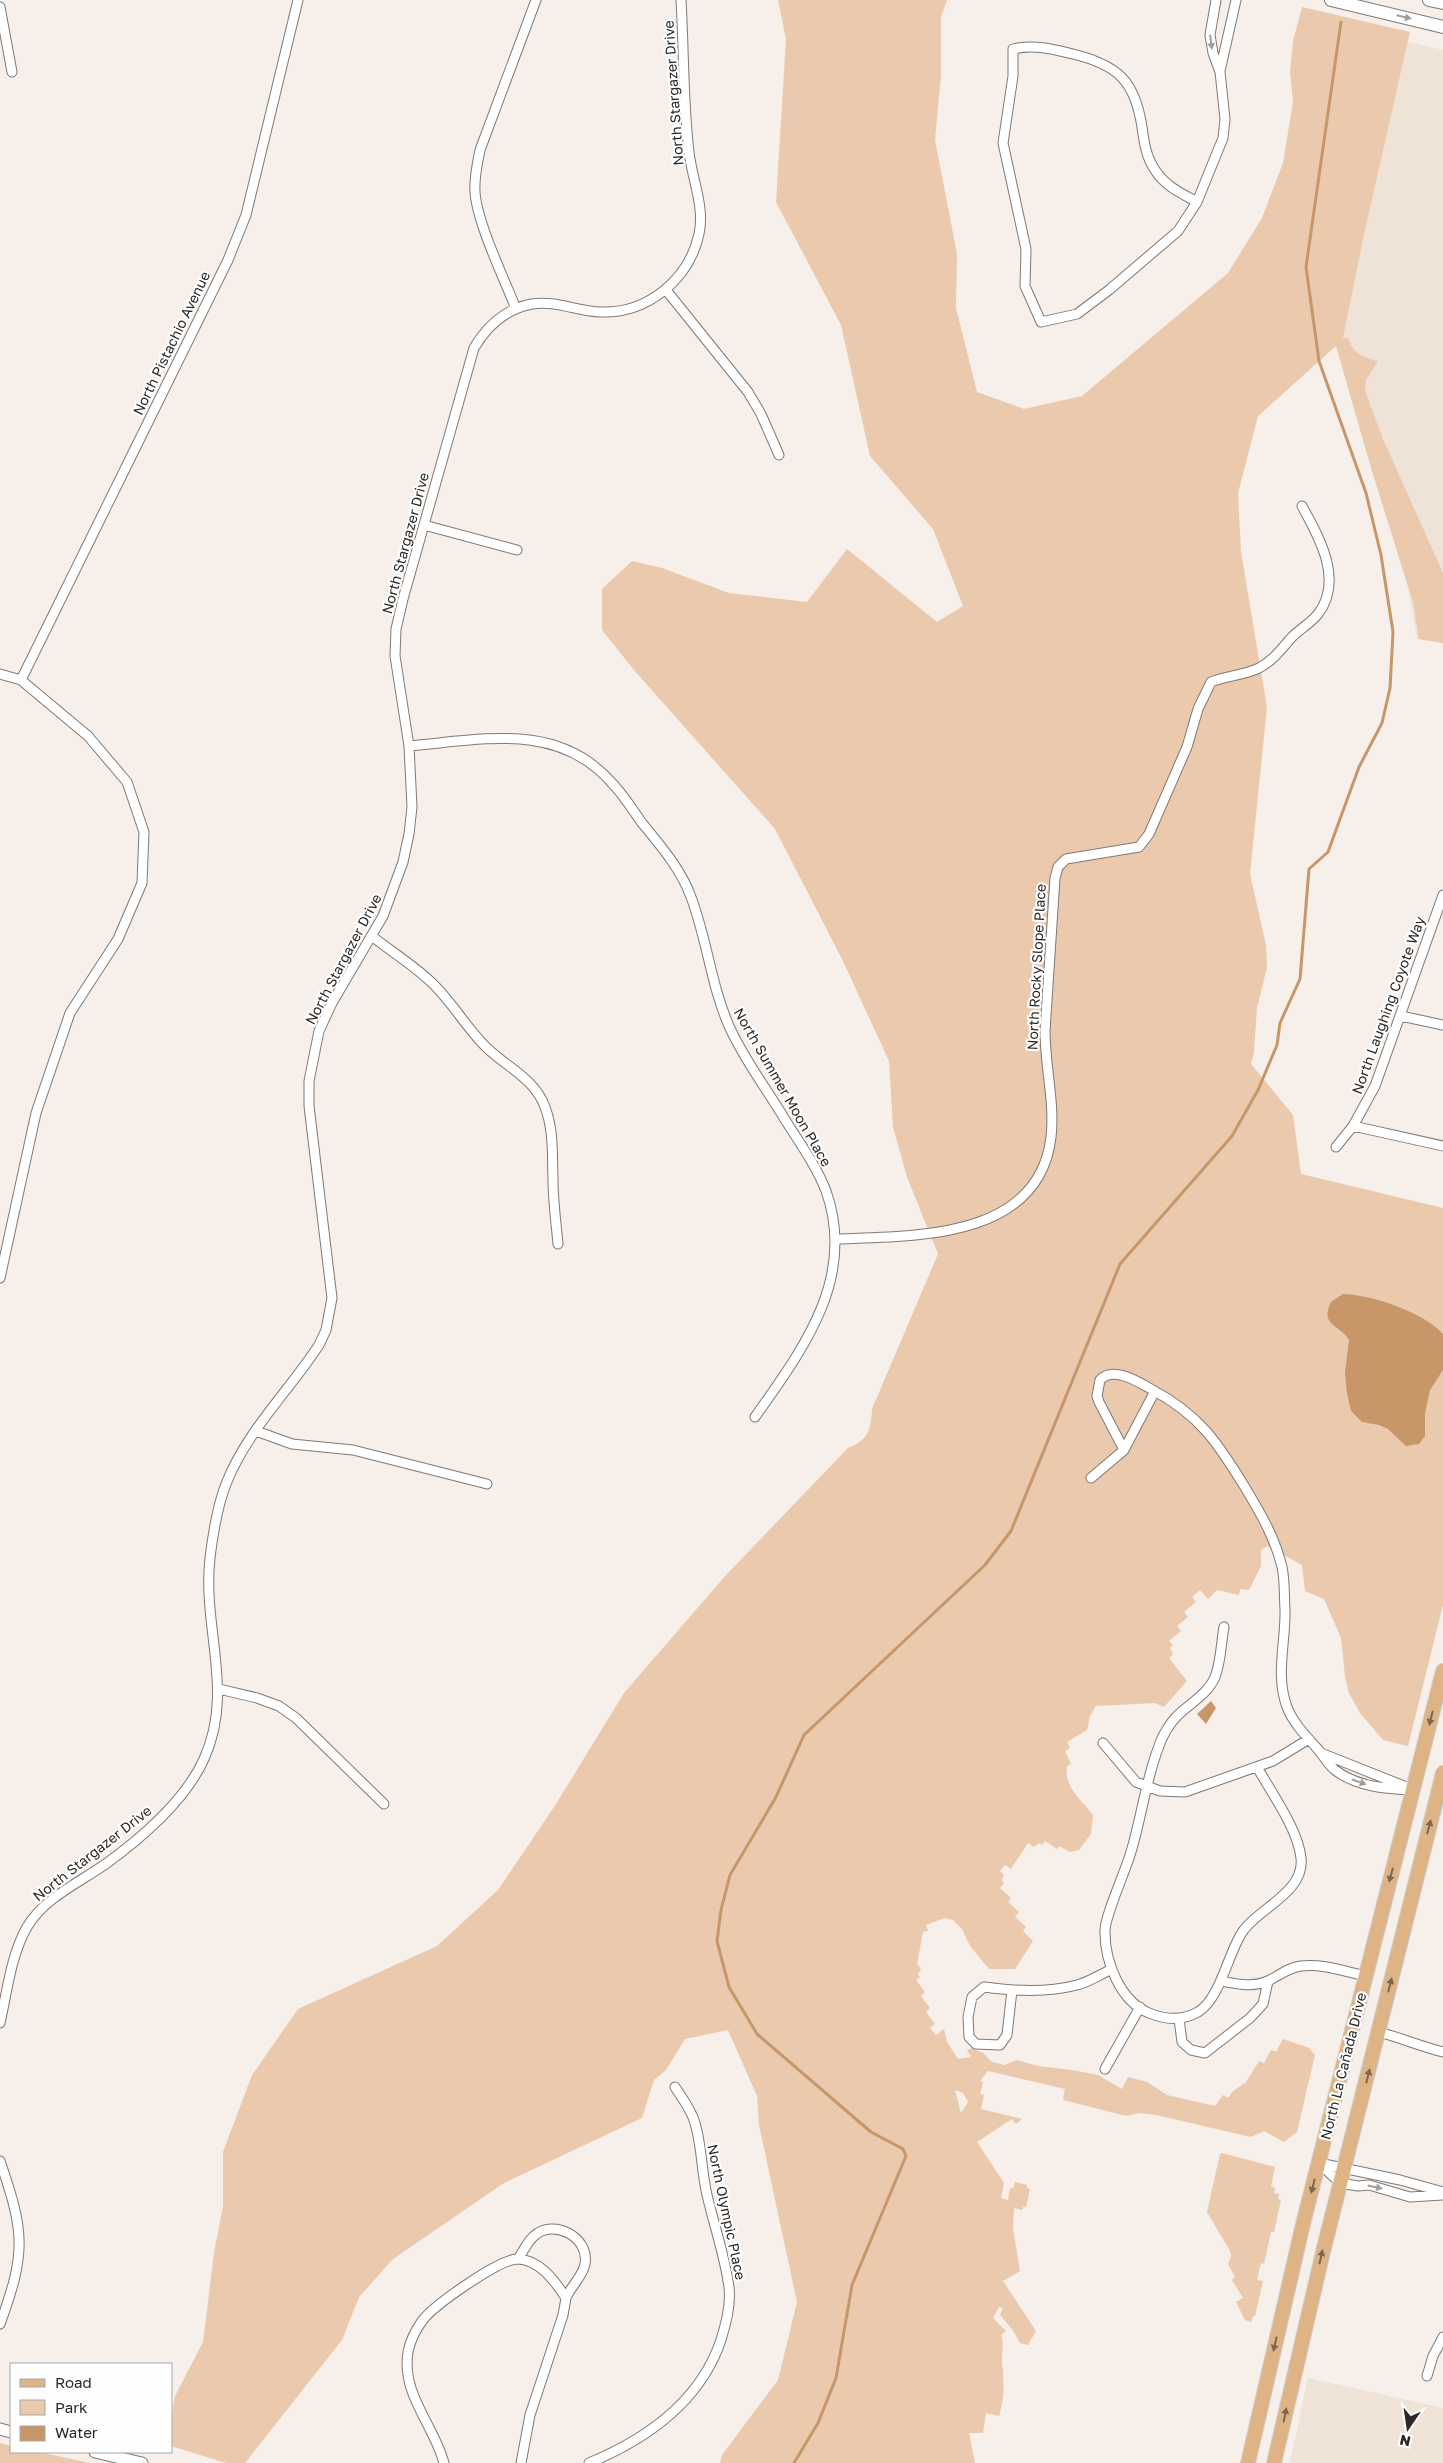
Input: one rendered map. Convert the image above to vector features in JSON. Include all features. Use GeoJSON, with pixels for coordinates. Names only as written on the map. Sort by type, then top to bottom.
{"type":"FeatureCollection","features":[{"type":"Feature","properties":{"kind":"main road"},"geometry":{"type":"LineString","coordinates":[[1331,0],[1443,27]]}},
{"type":"Feature","properties":{"kind":"main road"},"geometry":{"type":"LineString","coordinates":[[1429,0],[1443,3]]}},
{"type":"Feature","properties":{"kind":"main road","name":"North La Cañada Drive"},"geometry":{"type":"LineString","coordinates":[[1248,2463],[1319,2163],[1443,1670]]}},
{"type":"Feature","properties":{"kind":"main road","name":"North La Cañada Drive"},"geometry":{"type":"LineString","coordinates":[[1274,2463],[1340,2183],[1443,1773]]}},
{"type":"Feature","properties":{"kind":"street","name":"North Pistachio Avenue"},"geometry":{"type":"LineString","coordinates":[[20,680],[228,260],[242,224],[298,0]]}},
{"type":"Feature","properties":{"kind":"street"},"geometry":{"type":"LineString","coordinates":[[516,309],[480,215],[475,194],[476,172],[480,150],[536,0]]}},
{"type":"Feature","properties":{"kind":"street","name":"North Stargazer Drive"},"geometry":{"type":"LineString","coordinates":[[0,2023],[18,1946],[28,1927],[56,1896],[125,1849],[166,1813],[183,1793],[204,1759],[212,1736],[218,1714],[219,1689],[210,1614],[210,1559],[214,1530],[226,1484],[256,1431],[306,1364],[326,1330],[331,1311],[332,1290],[309,1106],[310,1080],[319,1031],[332,1003],[373,937],[396,886],[409,834],[412,790],[410,746],[395,656],[396,629],[424,525],[474,348],[484,332],[495,320],[516,309],[533,304],[552,304],[601,312],[623,310],[643,304],[666,290],[687,264],[695,248],[700,220],[689,152],[681,0]]}},
{"type":"Feature","properties":{"kind":"street"},"geometry":{"type":"LineString","coordinates":[[1197,202],[1170,187],[1155,170],[1146,152],[1139,105],[1133,89],[1118,73],[1105,64],[1087,57],[1042,46],[1013,49],[1014,76],[1003,143],[1026,249],[1025,286],[1041,322],[1077,314],[1109,290],[1178,231],[1197,202],[1223,138],[1225,105],[1220,72],[1213,53],[1210,35],[1216,0]]}},
{"type":"Feature","properties":{"kind":"street"},"geometry":{"type":"LineString","coordinates":[[1220,72],[1236,0]]}},
{"type":"Feature","properties":{"kind":"street"},"geometry":{"type":"LineString","coordinates":[[0,7],[12,72]]}},
{"type":"Feature","properties":{"kind":"street"},"geometry":{"type":"LineString","coordinates":[[666,290],[748,392],[761,414],[778,455]]}},
{"type":"Feature","properties":{"kind":"street","name":"North Rocky Slope Place"},"geometry":{"type":"LineString","coordinates":[[836,1239],[915,1236],[993,1219],[1022,1199],[1033,1185],[1049,1151],[1052,1128],[1044,1054],[1044,1031],[1055,878],[1058,868],[1066,859],[1139,847],[1149,834],[1187,747],[1198,709],[1211,682],[1226,676],[1257,669],[1276,658],[1292,638],[1318,614],[1326,596],[1329,572],[1323,545],[1302,506]]}},
{"type":"Feature","properties":{"kind":"street"},"geometry":{"type":"LineString","coordinates":[[424,525],[517,550]]}},
{"type":"Feature","properties":{"kind":"street"},"geometry":{"type":"LineString","coordinates":[[0,674],[20,680],[88,736],[127,782],[144,832],[142,883],[118,939],[70,1013],[36,1113],[0,1278]]}},
{"type":"Feature","properties":{"kind":"street","name":"North Summer Moon Place"},"geometry":{"type":"LineString","coordinates":[[410,746],[505,738],[543,740],[592,764],[611,781],[671,861],[691,895],[721,1008],[733,1034],[809,1158],[825,1190],[836,1239],[830,1286],[823,1308],[784,1376],[755,1416]]}},
{"type":"Feature","properties":{"kind":"street","name":"North Laughing Coyote Way"},"geometry":{"type":"LineString","coordinates":[[1336,1147],[1353,1126],[1375,1086],[1441,906],[1443,894]]}},
{"type":"Feature","properties":{"kind":"street"},"geometry":{"type":"LineString","coordinates":[[373,937],[431,982],[488,1050],[522,1075],[536,1090],[545,1106],[551,1133],[558,1244]]}},
{"type":"Feature","properties":{"kind":"street"},"geometry":{"type":"LineString","coordinates":[[1401,1016],[1443,1025]]}},
{"type":"Feature","properties":{"kind":"street"},"geometry":{"type":"LineString","coordinates":[[1353,1126],[1443,1146]]}},
{"type":"Feature","properties":{"kind":"street"},"geometry":{"type":"LineString","coordinates":[[1124,1450],[1097,1396],[1100,1380],[1110,1374],[1119,1374],[1155,1391],[1194,1418],[1218,1442],[1265,1520],[1282,1570],[1285,1612],[1280,1659],[1287,1707],[1308,1739],[1334,1769],[1356,1782],[1384,1788],[1414,1790]]}},
{"type":"Feature","properties":{"kind":"street"},"geometry":{"type":"LineString","coordinates":[[1091,1478],[1124,1450],[1155,1391]]}},
{"type":"Feature","properties":{"kind":"street"},"geometry":{"type":"LineString","coordinates":[[256,1431],[292,1444],[353,1450],[487,1484]]}},
{"type":"Feature","properties":{"kind":"street"},"geometry":{"type":"LineString","coordinates":[[1224,1627],[1215,1678],[1204,1693],[1176,1717],[1159,1745],[1131,1854],[1104,1930],[1108,1960],[1130,2000],[1140,2008],[1160,2018],[1179,2019],[1200,2011],[1220,1982],[1234,1946],[1244,1930],[1287,1892],[1297,1877],[1302,1859],[1295,1836],[1257,1767]]}},
{"type":"Feature","properties":{"kind":"street"},"geometry":{"type":"LineString","coordinates":[[219,1689],[257,1698],[279,1706],[296,1718],[384,1804]]}},
{"type":"Feature","properties":{"kind":"street"},"geometry":{"type":"LineString","coordinates":[[1103,1743],[1136,1782],[1160,1791],[1185,1792],[1273,1761],[1308,1739]]}},
{"type":"Feature","properties":{"kind":"street"},"geometry":{"type":"LineString","coordinates":[[1321,1753],[1390,1778],[1414,1790]]}},
{"type":"Feature","properties":{"kind":"street"},"geometry":{"type":"LineString","coordinates":[[1220,1982],[1246,1986],[1268,1981],[1288,1968],[1304,1965],[1319,1966],[1366,1976]]}},
{"type":"Feature","properties":{"kind":"street"},"geometry":{"type":"LineString","coordinates":[[1012,1990],[1007,2035],[1000,2045],[976,2044],[969,2037],[968,2017],[972,1997],[984,1987],[1012,1990],[1050,1990],[1078,1985],[1112,1969]]}},
{"type":"Feature","properties":{"kind":"street"},"geometry":{"type":"LineString","coordinates":[[1179,2019],[1182,2042],[1191,2050],[1205,2053],[1250,2018],[1262,2004],[1268,1981]]}},
{"type":"Feature","properties":{"kind":"street"},"geometry":{"type":"LineString","coordinates":[[1106,2069],[1140,2008]]}},
{"type":"Feature","properties":{"kind":"street"},"geometry":{"type":"LineString","coordinates":[[1379,2032],[1409,2041],[1414,2045],[1443,2052]]}},
{"type":"Feature","properties":{"kind":"street","name":"North Olympic Place"},"geometry":{"type":"LineString","coordinates":[[589,2463],[622,2449],[653,2430],[677,2410],[708,2370],[724,2329],[728,2311],[729,2288],[706,2190],[697,2133],[689,2107],[675,2087]]}},
{"type":"Feature","properties":{"kind":"street"},"geometry":{"type":"LineString","coordinates":[[0,2161],[19,2224],[20,2248],[17,2271],[0,2324]]}},
{"type":"Feature","properties":{"kind":"street"},"geometry":{"type":"LineString","coordinates":[[1319,2163],[1443,2194]]}},
{"type":"Feature","properties":{"kind":"street"},"geometry":{"type":"LineString","coordinates":[[1319,2163],[1340,2183],[1369,2186],[1413,2198],[1443,2194]]}},
{"type":"Feature","properties":{"kind":"street"},"geometry":{"type":"LineString","coordinates":[[518,2259],[534,2236],[541,2232],[563,2230],[577,2238],[585,2254],[585,2263],[566,2298],[563,2315],[532,2408],[521,2463]]}},
{"type":"Feature","properties":{"kind":"street"},"geometry":{"type":"LineString","coordinates":[[444,2463],[436,2439],[409,2386],[407,2368],[413,2335],[436,2306],[503,2262],[518,2259],[537,2266],[548,2274],[566,2298]]}},
{"type":"Feature","properties":{"kind":"street"},"geometry":{"type":"LineString","coordinates":[[1427,2376],[1433,2356],[1443,2337]]}},
{"type":"Feature","properties":{"kind":"street"},"geometry":{"type":"LineString","coordinates":[[99,2453],[142,2463]]}},
{"type":"Feature","properties":{"kind":"shaded area"},"geometry":{"type":"Polygon","coordinates":[[[1408,42],[1443,50],[1443,643],[1417,639],[1408,588],[1391,530],[1343,339],[1364,235],[1408,42]]]}},
{"type":"Feature","properties":{"kind":"shaded area"},"geometry":{"type":"Polygon","coordinates":[[[1308,2378],[1443,2408],[1443,2463],[1290,2463],[1308,2378]]]}},
{"type":"Feature","properties":{"kind":"green space"},"geometry":{"type":"Polygon","coordinates":[[[778,0],[947,0],[941,17],[941,75],[935,140],[957,254],[956,308],[977,392],[1024,409],[1082,396],[1228,273],[1262,218],[1283,163],[1293,102],[1290,72],[1293,41],[1302,7],[1410,32],[1364,235],[1343,338],[1348,338],[1353,348],[1359,354],[1378,361],[1366,380],[1365,391],[1383,439],[1443,573],[1443,643],[1419,639],[1413,602],[1371,468],[1336,346],[1258,416],[1238,493],[1241,552],[1267,707],[1250,874],[1266,945],[1267,967],[1257,1008],[1254,1052],[1251,1064],[1293,1115],[1301,1174],[1443,1208],[1443,1605],[1408,1746],[1383,1740],[1360,1713],[1349,1693],[1345,1677],[1341,1638],[1324,1599],[1305,1591],[1302,1565],[1267,1546],[1261,1550],[1261,1566],[1249,1590],[1240,1589],[1239,1595],[1217,1590],[1208,1599],[1200,1590],[1192,1597],[1196,1602],[1184,1612],[1188,1617],[1177,1626],[1181,1631],[1169,1641],[1173,1645],[1170,1648],[1173,1654],[1169,1658],[1187,1681],[1164,1707],[1155,1703],[1096,1706],[1090,1716],[1087,1730],[1067,1742],[1070,1748],[1065,1751],[1071,1764],[1067,1766],[1068,1781],[1074,1793],[1093,1815],[1091,1834],[1079,1850],[1069,1852],[1060,1846],[1057,1849],[1045,1841],[1042,1845],[1039,1843],[1034,1847],[1028,1843],[1011,1869],[1005,1865],[1000,1871],[1004,1875],[1002,1880],[1004,1883],[1000,1888],[1011,1898],[1008,1902],[1019,1912],[1015,1917],[1026,1927],[1023,1931],[1033,1941],[1015,1969],[989,1969],[970,1946],[962,1929],[953,1920],[945,1918],[926,1925],[928,1931],[923,1932],[917,1964],[921,1969],[918,1974],[920,1977],[916,1980],[925,1992],[921,1996],[930,2008],[926,2012],[935,2024],[930,2028],[936,2035],[944,2029],[947,2042],[958,2059],[971,2057],[967,2050],[972,2048],[983,2053],[992,2062],[1004,2065],[1017,2060],[1038,2066],[1098,2075],[1122,2089],[1128,2077],[1147,2082],[1167,2095],[1215,2106],[1223,2095],[1228,2098],[1233,2091],[1246,2082],[1259,2061],[1264,2063],[1271,2050],[1276,2052],[1283,2039],[1309,2048],[1315,2055],[1297,2132],[1284,2142],[1264,2131],[1251,2137],[1156,2115],[1139,2113],[1126,2116],[1063,2100],[1065,2089],[988,2071],[980,2081],[983,2082],[980,2094],[984,2095],[981,2109],[1022,2119],[1016,2124],[1012,2119],[977,2142],[1004,2183],[1001,2198],[1008,2200],[1010,2188],[1013,2188],[1015,2182],[1027,2185],[1027,2188],[1030,2189],[1026,2207],[1023,2207],[1022,2210],[1014,2208],[1013,2228],[1020,2271],[1003,2281],[1036,2331],[1028,2345],[1020,2343],[1012,2329],[1000,2315],[1003,2308],[999,2307],[993,2318],[1006,2331],[1001,2335],[1003,2341],[1003,2396],[999,2416],[986,2413],[983,2433],[969,2433],[975,2463],[720,2463],[722,2455],[778,2380],[797,2302],[759,2125],[757,2096],[728,2030],[685,2039],[666,2070],[654,2080],[642,2118],[504,2183],[393,2259],[359,2297],[342,2340],[245,2463],[226,2463],[172,2446],[172,2414],[175,2396],[203,2342],[214,2253],[223,2206],[223,2152],[252,2075],[298,2009],[437,1946],[498,1890],[556,1804],[624,1693],[726,1575],[848,1448],[864,1438],[871,1423],[872,1409],[938,1254],[907,1177],[893,1127],[889,1061],[843,961],[775,829],[634,670],[602,630],[602,589],[632,561],[662,568],[729,593],[807,602],[847,549],[937,622],[963,606],[933,529],[870,456],[841,325],[776,202],[786,39],[778,0]],[[955,2090],[961,2113],[968,2102],[963,2093],[955,2090]]]}},
{"type":"Feature","properties":{"kind":"green space"},"geometry":{"type":"Polygon","coordinates":[[[1220,2154],[1275,2167],[1271,2186],[1275,2188],[1274,2193],[1279,2194],[1278,2199],[1281,2200],[1264,2264],[1261,2263],[1257,2280],[1263,2281],[1255,2316],[1253,2316],[1251,2322],[1245,2320],[1236,2302],[1243,2298],[1232,2280],[1235,2277],[1228,2264],[1231,2256],[1230,2251],[1207,2212],[1220,2154]]]}},
{"type":"Feature","properties":{"kind":"green space"},"geometry":{"type":"Polygon","coordinates":[[[0,2443],[10,2446],[10,2453],[44,2453],[90,2463],[0,2463],[0,2443]]]}},
{"type":"Feature","properties":{"kind":"water"},"geometry":{"type":"Polygon","coordinates":[[[1343,1294],[1383,1301],[1397,1306],[1423,1319],[1443,1334],[1443,1370],[1430,1390],[1425,1413],[1425,1436],[1419,1444],[1406,1446],[1388,1429],[1379,1425],[1362,1422],[1351,1411],[1345,1373],[1349,1340],[1329,1321],[1328,1316],[1331,1302],[1343,1294]]]}},
{"type":"Feature","properties":{"kind":"water"},"geometry":{"type":"Polygon","coordinates":[[[1211,1701],[1216,1708],[1206,1724],[1197,1714],[1211,1701]]]}},
{"type":"Feature","properties":{"kind":"waterway"},"geometry":{"type":"LineString","coordinates":[[794,2463],[818,2423],[836,2378],[852,2285],[906,2156],[903,2149],[871,2132],[757,2034],[729,1987],[717,1941],[721,1910],[730,1875],[776,1797],[804,1735],[985,1565],[1011,1531],[1120,1264],[1232,1136],[1258,1090],[1277,1045],[1280,1023],[1300,979],[1309,869],[1328,852],[1359,767],[1382,723],[1390,688],[1393,632],[1381,555],[1366,493],[1319,361],[1306,267],[1341,22]]}}]}
